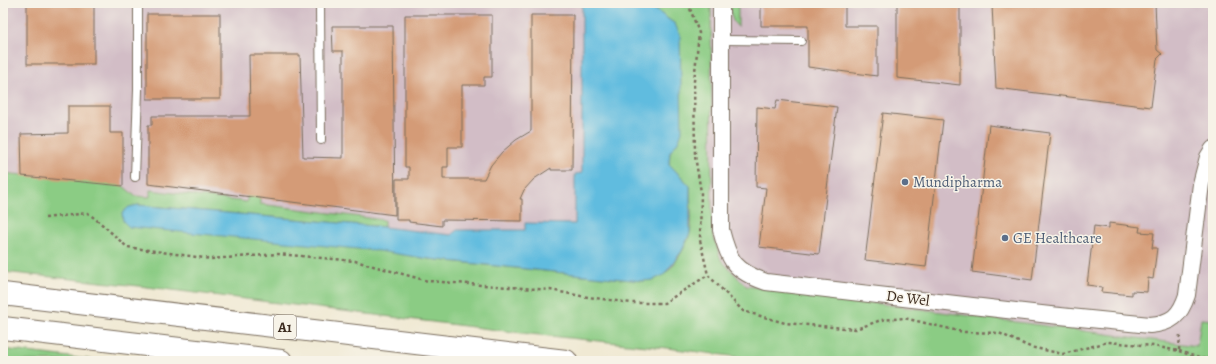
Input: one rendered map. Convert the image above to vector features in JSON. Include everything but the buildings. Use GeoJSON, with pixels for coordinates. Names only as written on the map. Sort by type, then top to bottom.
{"type":"FeatureCollection","features":[{"type":"Feature","properties":{"kind":"highway","name":"A1"},"geometry":{"type":"LineString","coordinates":[[3,294],[566,361]]}},
{"type":"Feature","properties":{"kind":"highway","name":"A1"},"geometry":{"type":"LineString","coordinates":[[3,328],[280,361]]}},
{"type":"Feature","properties":{"kind":"street","name":"De Wel"},"geometry":{"type":"LineString","coordinates":[[721,3],[721,230],[726,250],[734,265],[749,276],[766,282],[1150,325],[1160,324],[1177,316],[1183,308]]}},
{"type":"Feature","properties":{"kind":"street"},"geometry":{"type":"LineString","coordinates":[[1183,308],[1187,295],[1201,184],[1208,157],[1213,149]]}},
{"type":"Feature","properties":{"kind":"lane"},"geometry":{"type":"LineString","coordinates":[[135,177],[138,90],[138,3]]}},
{"type":"Feature","properties":{"kind":"lane"},"geometry":{"type":"LineString","coordinates":[[320,3],[321,140]]}},
{"type":"Feature","properties":{"kind":"lane"},"geometry":{"type":"LineString","coordinates":[[721,40],[801,41]]}},
{"type":"Feature","properties":{"kind":"path"},"geometry":{"type":"LineString","coordinates":[[688,3],[699,33],[694,81],[695,156],[701,192],[700,240],[708,275],[743,311],[785,323],[856,329],[881,320],[904,318],[963,332],[999,333],[1030,348],[1063,354],[1108,342],[1179,350],[1202,359],[1213,356]]}},
{"type":"Feature","properties":{"kind":"path"},"geometry":{"type":"LineString","coordinates":[[45,218],[88,214],[104,226],[126,247],[211,259],[278,254],[355,261],[428,281],[550,290],[631,303],[664,303],[708,275]]}},
{"type":"Feature","properties":{"kind":"path"},"geometry":{"type":"LineString","coordinates":[[1179,350],[1183,308]]}},
{"type":"Feature","properties":{"kind":"shaded area"},"geometry":{"type":"Polygon","coordinates":[[[3,3],[1213,3],[1213,361],[3,223],[3,3]]]}},
{"type":"Feature","properties":{"kind":"green space"},"geometry":{"type":"Polygon","coordinates":[[[646,3],[711,3],[712,232],[721,260],[746,286],[1197,346],[1201,319],[1213,320],[1213,361],[771,361],[667,348],[530,334],[139,286],[3,272],[3,173],[122,185],[135,196],[150,197],[150,190],[247,202],[247,193],[260,195],[260,204],[384,220],[384,227],[138,205],[429,259],[642,281],[650,280],[663,275],[671,268],[679,256],[686,244],[691,229],[690,186],[669,164],[670,152],[679,140],[675,24],[646,3]]]}},
{"type":"Feature","properties":{"kind":"green space"},"geometry":{"type":"Polygon","coordinates":[[[731,3],[738,3],[738,27],[732,19],[731,3]]]}},
{"type":"Feature","properties":{"kind":"green space"},"geometry":{"type":"Polygon","coordinates":[[[3,349],[103,361],[3,361],[3,349]]]}},
{"type":"Feature","properties":{"kind":"water"},"geometry":{"type":"Polygon","coordinates":[[[582,3],[646,3],[675,24],[680,35],[682,131],[679,140],[670,152],[669,164],[690,186],[690,233],[682,251],[664,275],[653,280],[642,281],[429,259],[379,251],[129,227],[123,221],[122,213],[129,207],[138,205],[384,227],[451,235],[457,230],[525,230],[525,223],[575,224],[575,174],[582,173],[582,3]]]}},
{"type":"Feature","properties":{"kind":"place","name":"Mundipharma"},"geometry":{"type":"Point","coordinates":[905,182]}},
{"type":"Feature","properties":{"kind":"place","name":"GE Healthcare"},"geometry":{"type":"Point","coordinates":[1005,238]}}]}
